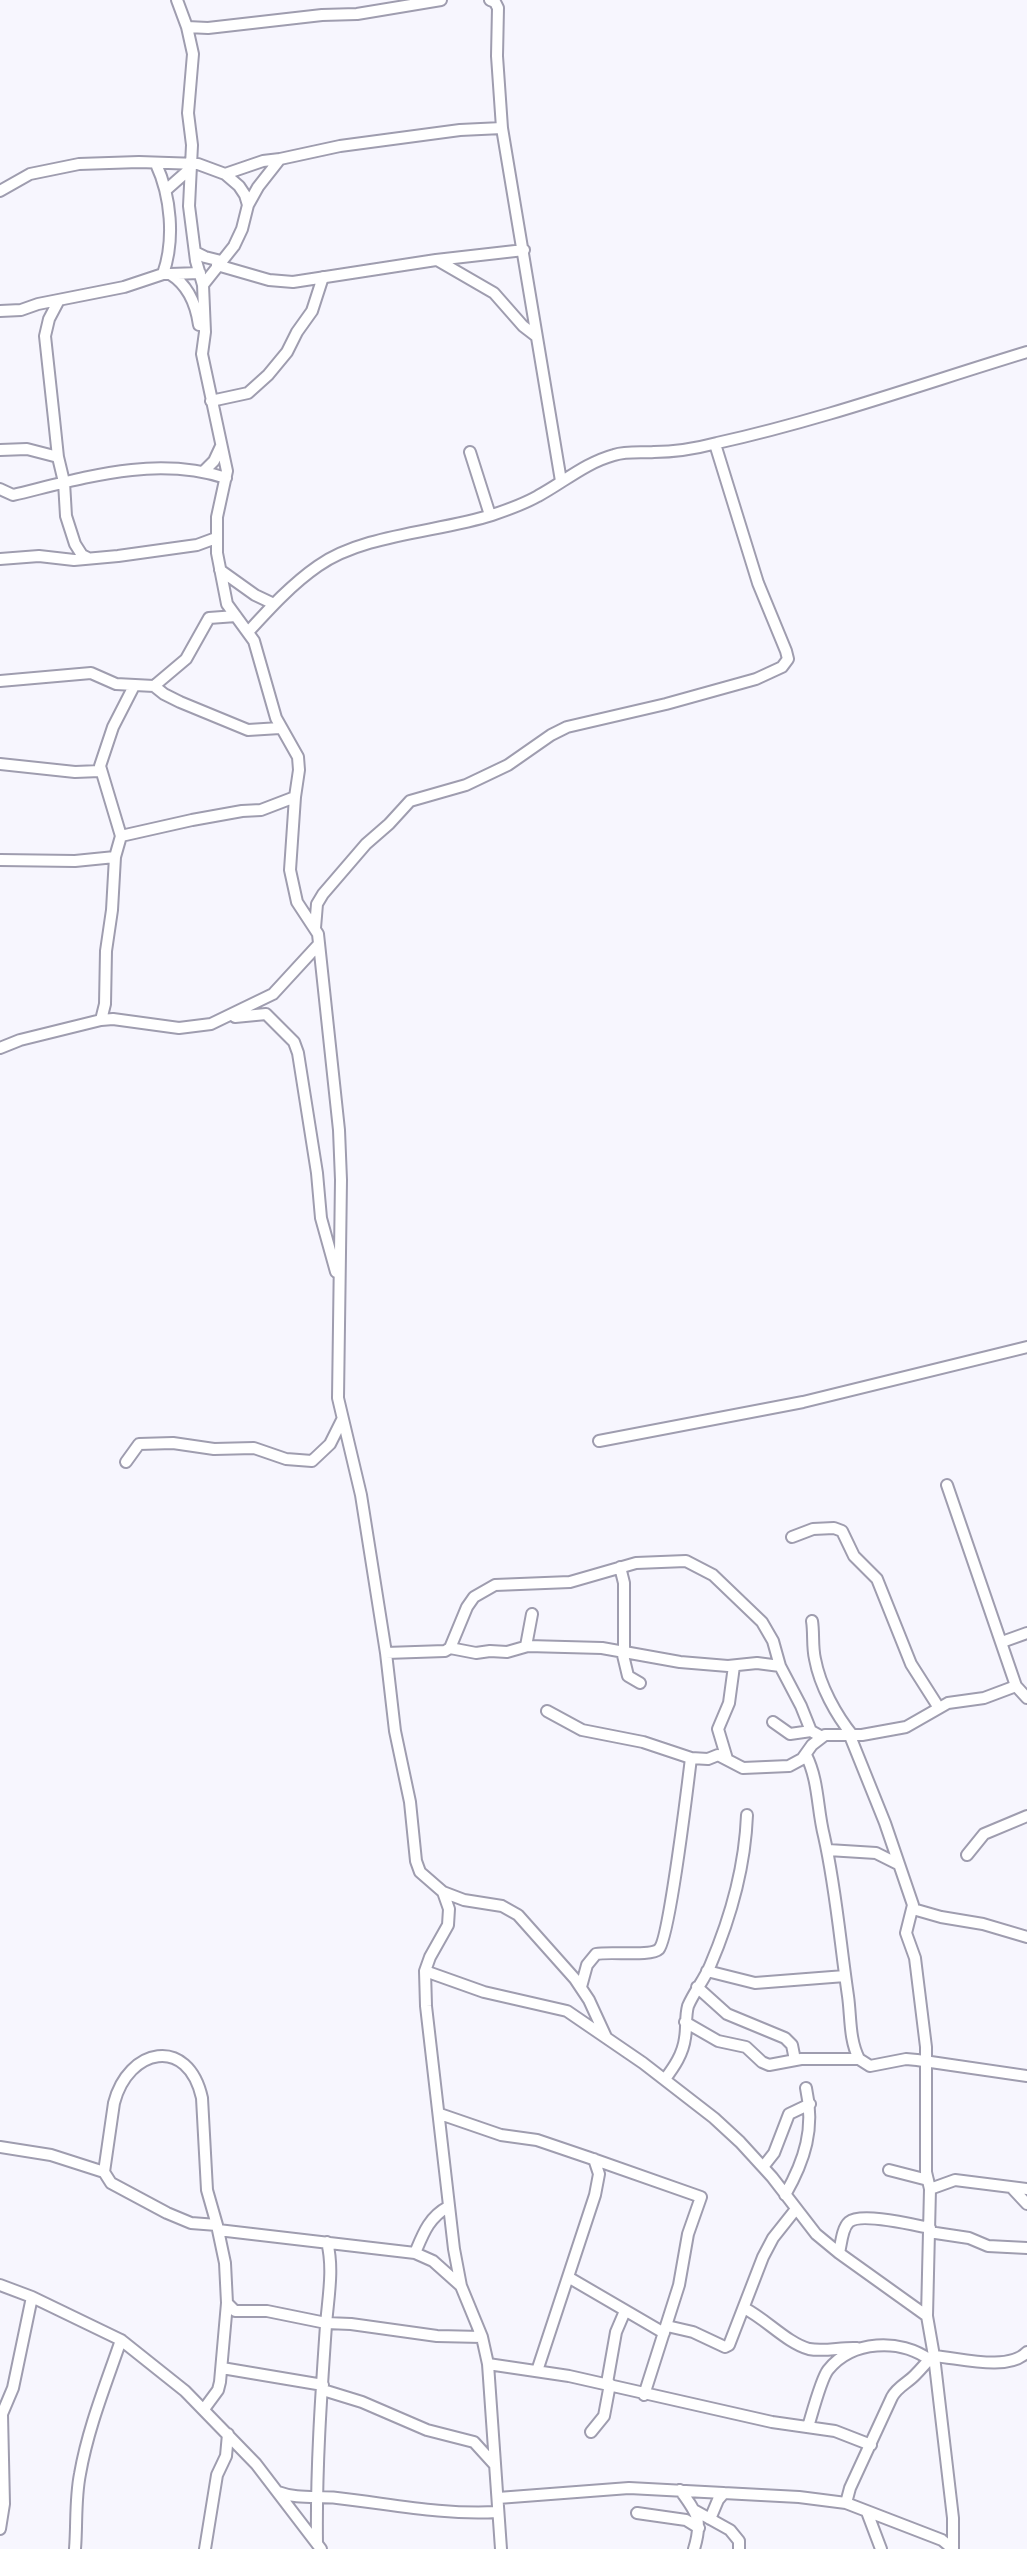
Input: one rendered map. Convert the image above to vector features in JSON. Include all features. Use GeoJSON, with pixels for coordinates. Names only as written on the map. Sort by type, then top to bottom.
{"type":"FeatureCollection","features":[{"type":"Feature","properties":{"kind":"street"},"geometry":{"type":"LineString","coordinates":[[177,0],[187,27],[193,62],[188,113],[192,145],[189,206],[195,252],[203,285],[205,323],[202,358],[226,478],[218,507],[217,553],[227,604],[249,631],[259,655],[280,728],[298,757],[299,770],[290,858],[291,880],[300,908],[315,928]]}},
{"type":"Feature","properties":{"kind":"street"},"geometry":{"type":"LineString","coordinates":[[187,27],[208,28],[322,15],[357,14],[441,0]]}},
{"type":"Feature","properties":{"kind":"street"},"geometry":{"type":"LineString","coordinates":[[494,1],[498,8],[500,22],[497,56],[502,128],[561,481]]}},
{"type":"Feature","properties":{"kind":"street"},"geometry":{"type":"LineString","coordinates":[[191,43],[208,28]]}},
{"type":"Feature","properties":{"kind":"street"},"geometry":{"type":"LineString","coordinates":[[225,174],[263,161],[340,146],[460,130],[502,128]]}},
{"type":"Feature","properties":{"kind":"street"},"geometry":{"type":"LineString","coordinates":[[192,145],[206,166]]}},
{"type":"Feature","properties":{"kind":"street"},"geometry":{"type":"LineString","coordinates":[[203,285],[234,246],[242,229],[248,205],[258,187],[280,159]]}},
{"type":"Feature","properties":{"kind":"street"},"geometry":{"type":"LineString","coordinates":[[0,191],[24,176],[43,170],[80,164],[138,162],[206,166],[225,174],[239,186],[248,205]]}},
{"type":"Feature","properties":{"kind":"street"},"geometry":{"type":"LineString","coordinates":[[156,164],[166,190],[169,243],[166,274]]}},
{"type":"Feature","properties":{"kind":"street"},"geometry":{"type":"LineString","coordinates":[[166,190],[191,166]]}},
{"type":"Feature","properties":{"kind":"street"},"geometry":{"type":"LineString","coordinates":[[195,252],[219,263],[280,282],[524,250]]}},
{"type":"Feature","properties":{"kind":"street"},"geometry":{"type":"LineString","coordinates":[[436,260],[494,293],[523,326],[536,336]]}},
{"type":"Feature","properties":{"kind":"street"},"geometry":{"type":"LineString","coordinates":[[0,311],[21,310],[124,287],[166,274],[200,273]]}},
{"type":"Feature","properties":{"kind":"street"},"geometry":{"type":"LineString","coordinates":[[166,274],[187,289],[197,313],[203,345]]}},
{"type":"Feature","properties":{"kind":"street"},"geometry":{"type":"LineString","coordinates":[[211,401],[248,393],[273,370],[287,352],[312,310],[323,278]]}},
{"type":"Feature","properties":{"kind":"street"},"geometry":{"type":"LineString","coordinates":[[59,300],[48,319],[45,336],[58,457],[64,482],[68,522],[75,544],[82,555],[88,558]]}},
{"type":"Feature","properties":{"kind":"street"},"geometry":{"type":"LineString","coordinates":[[249,631],[274,604],[319,565],[363,545],[490,515],[537,497],[587,466],[617,454],[656,453],[715,444],[1027,352]]}},
{"type":"Feature","properties":{"kind":"street"},"geometry":{"type":"LineString","coordinates":[[606,2039],[581,1987],[518,1915],[502,1906],[464,1900],[443,1892],[420,1872],[416,1861],[410,1802],[395,1731],[386,1653],[361,1495],[342,1420],[337,1380],[340,1287],[339,1130],[319,944],[315,928],[316,904],[366,844],[410,801],[446,792],[477,780],[508,765],[551,735],[567,727],[666,704],[756,679],[782,667],[788,659],[786,651],[758,583],[715,444]]}},
{"type":"Feature","properties":{"kind":"street"},"geometry":{"type":"LineString","coordinates":[[204,471],[214,461],[221,446]]}},
{"type":"Feature","properties":{"kind":"street"},"geometry":{"type":"LineString","coordinates":[[0,450],[27,449],[58,457]]}},
{"type":"Feature","properties":{"kind":"street"},"geometry":{"type":"LineString","coordinates":[[470,452],[490,515]]}},
{"type":"Feature","properties":{"kind":"street"},"geometry":{"type":"LineString","coordinates":[[0,489],[14,495],[130,469],[204,471],[226,478]]}},
{"type":"Feature","properties":{"kind":"street"},"geometry":{"type":"LineString","coordinates":[[0,559],[39,556],[74,560],[197,545],[216,538]]}},
{"type":"Feature","properties":{"kind":"street"},"geometry":{"type":"LineString","coordinates":[[197,545],[217,553]]}},
{"type":"Feature","properties":{"kind":"street"},"geometry":{"type":"LineString","coordinates":[[220,570],[255,595],[274,604]]}},
{"type":"Feature","properties":{"kind":"street"},"geometry":{"type":"LineString","coordinates":[[154,686],[186,659],[209,618],[236,616]]}},
{"type":"Feature","properties":{"kind":"street"},"geometry":{"type":"LineString","coordinates":[[0,681],[91,674],[116,684],[154,686],[164,694],[237,727],[260,730],[280,728]]}},
{"type":"Feature","properties":{"kind":"street"},"geometry":{"type":"LineString","coordinates":[[101,1020],[105,1004],[106,951],[115,857],[122,836],[108,785],[100,771],[101,760],[134,686]]}},
{"type":"Feature","properties":{"kind":"street"},"geometry":{"type":"LineString","coordinates":[[0,764],[75,772],[100,771]]}},
{"type":"Feature","properties":{"kind":"street"},"geometry":{"type":"LineString","coordinates":[[122,836],[192,820],[261,810],[295,797]]}},
{"type":"Feature","properties":{"kind":"street"},"geometry":{"type":"LineString","coordinates":[[0,860],[75,861],[115,857]]}},
{"type":"Feature","properties":{"kind":"street"},"geometry":{"type":"LineString","coordinates":[[0,1048],[20,1040],[101,1020],[113,1019],[179,1028],[211,1024],[273,994],[319,944]]}},
{"type":"Feature","properties":{"kind":"street"},"geometry":{"type":"LineString","coordinates":[[229,1017],[266,1014],[294,1042],[302,1066],[321,1218],[340,1287]]}},
{"type":"Feature","properties":{"kind":"street"},"geometry":{"type":"LineString","coordinates":[[598,1441],[803,1402],[1027,1347]]}},
{"type":"Feature","properties":{"kind":"street"},"geometry":{"type":"LineString","coordinates":[[126,1462],[139,1444],[154,1443],[214,1449],[254,1448],[286,1459],[312,1461],[330,1444],[342,1420]]}},
{"type":"Feature","properties":{"kind":"street"},"geometry":{"type":"LineString","coordinates":[[947,1485],[1016,1686],[1027,1698]]}},
{"type":"Feature","properties":{"kind":"street"},"geometry":{"type":"LineString","coordinates":[[792,1536],[813,1529],[834,1528],[842,1532],[854,1556],[877,1579],[910,1664],[939,1708]]}},
{"type":"Feature","properties":{"kind":"street"},"geometry":{"type":"LineString","coordinates":[[450,1648],[467,1606],[474,1597],[495,1585],[570,1582],[620,1567],[677,1560],[694,1563],[707,1570],[762,1622],[773,1641],[780,1666],[811,1731],[822,1737],[852,1736],[906,1727],[955,1701],[984,1698],[1016,1686]]}},
{"type":"Feature","properties":{"kind":"street"},"geometry":{"type":"LineString","coordinates":[[620,1567],[624,1582],[623,1651],[628,1676],[640,1683]]}},
{"type":"Feature","properties":{"kind":"street"},"geometry":{"type":"LineString","coordinates":[[526,1646],[532,1614]]}},
{"type":"Feature","properties":{"kind":"street"},"geometry":{"type":"LineString","coordinates":[[498,2498],[589,2489],[680,2490],[799,2497],[846,2503],[942,2540],[953,2549],[952,2518],[927,2316],[929,2185],[927,2062],[915,1958],[906,1933],[906,1926],[913,1909],[852,1736],[822,1682],[815,1661],[812,1621]]}},
{"type":"Feature","properties":{"kind":"street"},"geometry":{"type":"LineString","coordinates":[[1002,1642],[1027,1633]]}},
{"type":"Feature","properties":{"kind":"street"},"geometry":{"type":"LineString","coordinates":[[386,1653],[450,1648],[476,1653],[507,1652],[526,1646],[602,1648],[680,1662],[734,1666],[758,1663],[780,1666]]}},
{"type":"Feature","properties":{"kind":"street"},"geometry":{"type":"LineString","coordinates":[[727,1759],[718,1729],[732,1692],[734,1666]]}},
{"type":"Feature","properties":{"kind":"street"},"geometry":{"type":"LineString","coordinates":[[547,1711],[582,1730],[643,1742],[691,1758],[708,1760],[718,1755],[743,1768],[793,1765],[806,1755],[812,1745],[822,1737]]}},
{"type":"Feature","properties":{"kind":"street"},"geometry":{"type":"LineString","coordinates":[[773,1722],[790,1734],[811,1731]]}},
{"type":"Feature","properties":{"kind":"street"},"geometry":{"type":"LineString","coordinates":[[806,1755],[813,1772],[823,1835],[828,1850],[851,2031],[859,2059]]}},
{"type":"Feature","properties":{"kind":"street"},"geometry":{"type":"LineString","coordinates":[[581,1987],[587,1965],[596,1954],[646,1953],[658,1950],[662,1946],[669,1916],[691,1758]]}},
{"type":"Feature","properties":{"kind":"street"},"geometry":{"type":"LineString","coordinates":[[665,2079],[681,2052],[686,2037],[687,2010],[707,1971],[736,1894],[743,1866],[747,1815]]}},
{"type":"Feature","properties":{"kind":"street"},"geometry":{"type":"LineString","coordinates":[[966,1855],[984,1834],[1027,1816]]}},
{"type":"Feature","properties":{"kind":"street"},"geometry":{"type":"LineString","coordinates":[[828,1850],[876,1853],[898,1864]]}},
{"type":"Feature","properties":{"kind":"street"},"geometry":{"type":"LineString","coordinates":[[443,1892],[449,1909],[448,1925],[425,1971],[428,2023],[440,2114],[448,2207],[461,2286],[482,2337],[488,2364],[501,2549]]}},
{"type":"Feature","properties":{"kind":"street"},"geometry":{"type":"LineString","coordinates":[[913,1909],[941,1917],[983,1924],[1027,1937]]}},
{"type":"Feature","properties":{"kind":"street"},"geometry":{"type":"LineString","coordinates":[[425,1971],[484,1992],[567,2011],[665,2079],[732,2134],[763,2167],[816,2234],[927,2316]]}},
{"type":"Feature","properties":{"kind":"street"},"geometry":{"type":"LineString","coordinates":[[707,1971],[755,1983],[845,1976]]}},
{"type":"Feature","properties":{"kind":"street"},"geometry":{"type":"LineString","coordinates":[[697,1987],[727,2014],[785,2038],[792,2045],[795,2060]]}},
{"type":"Feature","properties":{"kind":"street"},"geometry":{"type":"LineString","coordinates":[[686,2022],[718,2041],[746,2047],[765,2064],[776,2065],[795,2060],[859,2059],[870,2066],[906,2059],[1027,2076]]}},
{"type":"Feature","properties":{"kind":"street"},"geometry":{"type":"LineString","coordinates":[[104,2172],[114,2103],[117,2092],[126,2077],[136,2065],[146,2059],[158,2056],[178,2058],[196,2076],[201,2091],[207,2190],[225,2263],[227,2303],[222,2368],[218,2390],[204,2409]]}},
{"type":"Feature","properties":{"kind":"street"},"geometry":{"type":"LineString","coordinates":[[785,2195],[794,2180],[808,2142],[810,2104],[806,2088]]}},
{"type":"Feature","properties":{"kind":"street"},"geometry":{"type":"LineString","coordinates":[[763,2167],[774,2152],[789,2114],[810,2104]]}},
{"type":"Feature","properties":{"kind":"street"},"geometry":{"type":"LineString","coordinates":[[440,2114],[501,2135],[537,2140],[701,2198],[688,2234],[679,2285],[644,2395]]}},
{"type":"Feature","properties":{"kind":"street"},"geometry":{"type":"LineString","coordinates":[[0,2147],[51,2155],[104,2172],[111,2183],[191,2223],[415,2253],[433,2261],[461,2286]]}},
{"type":"Feature","properties":{"kind":"street"},"geometry":{"type":"LineString","coordinates":[[537,2371],[599,2181],[594,2159]]}},
{"type":"Feature","properties":{"kind":"street"},"geometry":{"type":"LineString","coordinates":[[889,2170],[929,2185],[955,2180],[1027,2189]]}},
{"type":"Feature","properties":{"kind":"street"},"geometry":{"type":"LineString","coordinates":[[1013,2189],[1027,2204]]}},
{"type":"Feature","properties":{"kind":"street"},"geometry":{"type":"LineString","coordinates":[[415,2253],[431,2219],[448,2207]]}},
{"type":"Feature","properties":{"kind":"street"},"geometry":{"type":"LineString","coordinates":[[568,2277],[626,2311],[666,2329],[693,2332],[727,2346],[763,2257],[773,2238],[796,2209]]}},
{"type":"Feature","properties":{"kind":"street"},"geometry":{"type":"LineString","coordinates":[[839,2253],[846,2226],[857,2218],[873,2218],[969,2238],[988,2246],[1027,2248]]}},
{"type":"Feature","properties":{"kind":"street"},"geometry":{"type":"LineString","coordinates":[[319,2546],[317,2496],[330,2266],[327,2242]]}},
{"type":"Feature","properties":{"kind":"street"},"geometry":{"type":"LineString","coordinates":[[0,2284],[121,2340],[185,2391],[228,2434],[278,2492],[319,2546]]}},
{"type":"Feature","properties":{"kind":"street"},"geometry":{"type":"LineString","coordinates":[[0,2529],[2,2414],[13,2388],[32,2297]]}},
{"type":"Feature","properties":{"kind":"street"},"geometry":{"type":"LineString","coordinates":[[227,2303],[235,2311],[267,2311],[326,2323],[351,2324],[437,2336],[482,2337]]}},
{"type":"Feature","properties":{"kind":"street"},"geometry":{"type":"LineString","coordinates":[[744,2308],[770,2323],[797,2344],[809,2349],[899,2346],[932,2358],[1004,2362],[1016,2360],[1027,2352]]}},
{"type":"Feature","properties":{"kind":"street"},"geometry":{"type":"LineString","coordinates":[[591,2432],[604,2416],[616,2332],[626,2311]]}},
{"type":"Feature","properties":{"kind":"street"},"geometry":{"type":"LineString","coordinates":[[76,2548],[80,2473],[100,2401],[121,2340]]}},
{"type":"Feature","properties":{"kind":"street"},"geometry":{"type":"LineString","coordinates":[[808,2427],[826,2373],[835,2363],[857,2348]]}},
{"type":"Feature","properties":{"kind":"street"},"geometry":{"type":"LineString","coordinates":[[846,2503],[850,2488],[896,2390],[932,2358]]}},
{"type":"Feature","properties":{"kind":"street"},"geometry":{"type":"LineString","coordinates":[[488,2364],[609,2384],[644,2395],[772,2422],[843,2433],[871,2445]]}},
{"type":"Feature","properties":{"kind":"street"},"geometry":{"type":"LineString","coordinates":[[222,2368],[323,2388],[427,2430],[474,2442],[494,2464]]}},
{"type":"Feature","properties":{"kind":"street"},"geometry":{"type":"LineString","coordinates":[[205,2549],[217,2475],[226,2456],[228,2434]]}},
{"type":"Feature","properties":{"kind":"street"},"geometry":{"type":"LineString","coordinates":[[680,2490],[699,2520],[694,2549]]}},
{"type":"Feature","properties":{"kind":"street"},"geometry":{"type":"LineString","coordinates":[[278,2492],[290,2497],[317,2496],[461,2514],[497,2512]]}},
{"type":"Feature","properties":{"kind":"street"},"geometry":{"type":"LineString","coordinates":[[710,2519],[718,2500],[724,2493]]}},
{"type":"Feature","properties":{"kind":"street"},"geometry":{"type":"LineString","coordinates":[[694,2510],[730,2530],[739,2541],[740,2549]]}},
{"type":"Feature","properties":{"kind":"street"},"geometry":{"type":"LineString","coordinates":[[867,2512],[881,2549]]}},
{"type":"Feature","properties":{"kind":"street"},"geometry":{"type":"LineString","coordinates":[[637,2513],[686,2520],[699,2528]]}}]}
